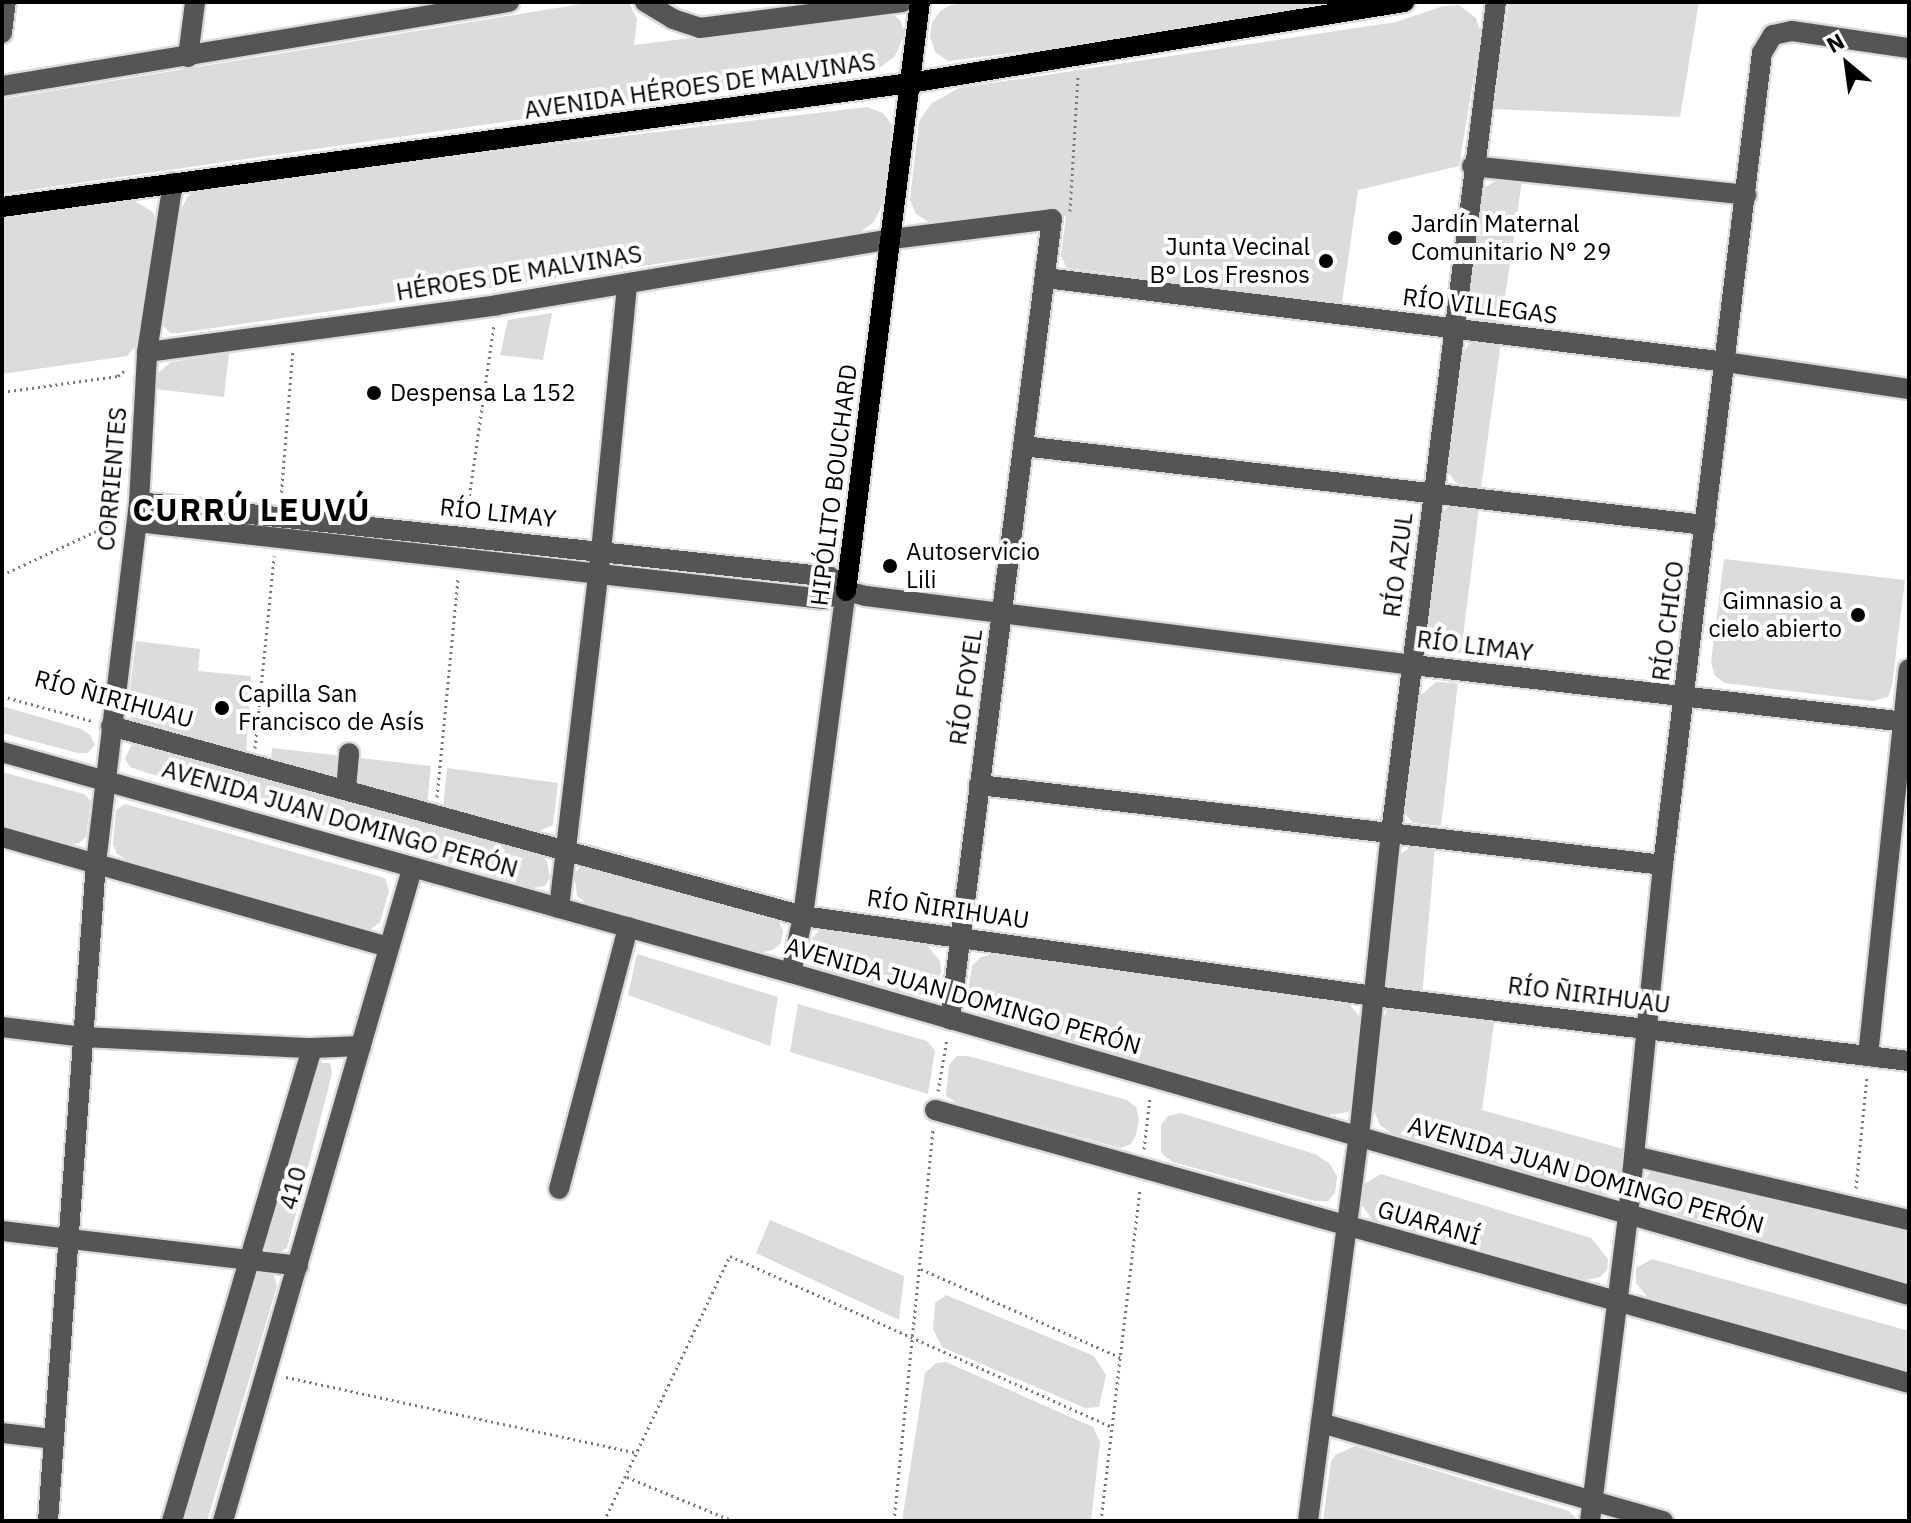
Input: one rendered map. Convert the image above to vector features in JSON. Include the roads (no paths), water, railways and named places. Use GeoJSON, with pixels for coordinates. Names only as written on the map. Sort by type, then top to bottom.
{"type":"FeatureCollection","features":[{"type":"Feature","properties":{"kind":"main road","name":"HIPÓLITO BOUCHARD"},"geometry":{"type":"LineString","coordinates":[[846,591],[920,2]]}},
{"type":"Feature","properties":{"kind":"main road","name":"AVENIDA HÉROES DE MALVINAS"},"geometry":{"type":"LineString","coordinates":[[2,207],[910,83],[1404,2]]}},
{"type":"Feature","properties":{"kind":"street"},"geometry":{"type":"LineString","coordinates":[[2,33],[6,2]]}},
{"type":"Feature","properties":{"kind":"street"},"geometry":{"type":"LineString","coordinates":[[188,57],[195,2]]}},
{"type":"Feature","properties":{"kind":"street"},"geometry":{"type":"LineString","coordinates":[[2,86],[188,57],[419,10],[509,2]]}},
{"type":"Feature","properties":{"kind":"street"},"geometry":{"type":"LineString","coordinates":[[651,3],[673,19],[700,28],[902,2]]}},
{"type":"Feature","properties":{"kind":"street","name":"RÍO AZUL"},"geometry":{"type":"LineString","coordinates":[[1308,1521],[1359,1136],[1391,833],[1455,330],[1472,166],[1496,2]]}},
{"type":"Feature","properties":{"kind":"street","name":"RÍO CHICO"},"geometry":{"type":"LineString","coordinates":[[1591,1511],[1628,1216],[1663,865],[1686,697],[1762,53],[1773,35],[1792,31],[1909,48]]}},
{"type":"Feature","properties":{"kind":"street"},"geometry":{"type":"LineString","coordinates":[[1472,166],[1746,195]]}},
{"type":"Feature","properties":{"kind":"street","name":"CORRIENTES"},"geometry":{"type":"LineString","coordinates":[[48,1521],[96,863],[138,512],[147,352],[173,183]]}},
{"type":"Feature","properties":{"kind":"street","name":"HÉROES DE MALVINAS"},"geometry":{"type":"LineString","coordinates":[[147,352],[295,330],[408,323],[497,305],[892,239],[1052,219]]}},
{"type":"Feature","properties":{"kind":"street","name":"RÍO FOYEL"},"geometry":{"type":"LineString","coordinates":[[950,1020],[1052,219]]}},
{"type":"Feature","properties":{"kind":"street","name":"RÍO VILLEGAS"},"geometry":{"type":"LineString","coordinates":[[1045,278],[1726,362],[1909,389]]}},
{"type":"Feature","properties":{"kind":"street"},"geometry":{"type":"LineString","coordinates":[[559,908],[599,573],[627,284]]}},
{"type":"Feature","properties":{"kind":"street"},"geometry":{"type":"LineString","coordinates":[[1023,446],[1705,525]]}},
{"type":"Feature","properties":{"kind":"street","name":"RÍO LIMAY"},"geometry":{"type":"LineString","coordinates":[[138,512],[279,515],[830,577],[846,591]]}},
{"type":"Feature","properties":{"kind":"street","name":"RÍO LIMAY"},"geometry":{"type":"LineString","coordinates":[[138,512],[276,539],[824,599],[846,591],[1413,665],[1906,722]]}},
{"type":"Feature","properties":{"kind":"street"},"geometry":{"type":"LineString","coordinates":[[365,549],[367,525]]}},
{"type":"Feature","properties":{"kind":"street","name":"HIPÓLITO BOUCHARD"},"geometry":{"type":"LineString","coordinates":[[791,973],[803,916],[846,591]]}},
{"type":"Feature","properties":{"kind":"street"},"geometry":{"type":"LineString","coordinates":[[1868,1056],[1906,722],[1909,669]]}},
{"type":"Feature","properties":{"kind":"street","name":"RÍO ÑIRIHUAU"},"geometry":{"type":"LineString","coordinates":[[111,726],[565,848],[803,916],[1374,996],[1909,1061]]}},
{"type":"Feature","properties":{"kind":"street","name":"AVENIDA JUAN DOMINGO PERÓN"},"geometry":{"type":"LineString","coordinates":[[2,752],[791,973],[1909,1295]]}},
{"type":"Feature","properties":{"kind":"street"},"geometry":{"type":"LineString","coordinates":[[346,789],[349,753]]}},
{"type":"Feature","properties":{"kind":"street"},"geometry":{"type":"LineString","coordinates":[[979,785],[1663,865]]}},
{"type":"Feature","properties":{"kind":"street"},"geometry":{"type":"LineString","coordinates":[[2,837],[388,947]]}},
{"type":"Feature","properties":{"kind":"street","name":"410"},"geometry":{"type":"LineString","coordinates":[[223,1521],[412,869]]}},
{"type":"Feature","properties":{"kind":"street"},"geometry":{"type":"LineString","coordinates":[[559,1189],[628,927]]}},
{"type":"Feature","properties":{"kind":"street"},"geometry":{"type":"LineString","coordinates":[[2,1027],[84,1037],[312,1048],[361,1046]]}},
{"type":"Feature","properties":{"kind":"street"},"geometry":{"type":"LineString","coordinates":[[172,1521],[312,1048]]}},
{"type":"Feature","properties":{"kind":"street","name":"GUARANÍ"},"geometry":{"type":"LineString","coordinates":[[935,1110],[1142,1165],[1347,1227],[1909,1383]]}},
{"type":"Feature","properties":{"kind":"street"},"geometry":{"type":"LineString","coordinates":[[1634,1156],[1909,1220]]}},
{"type":"Feature","properties":{"kind":"street"},"geometry":{"type":"LineString","coordinates":[[2,1231],[298,1266]]}},
{"type":"Feature","properties":{"kind":"street"},"geometry":{"type":"LineString","coordinates":[[1321,1423],[1591,1511],[1663,1521]]}},
{"type":"Feature","properties":{"kind":"street"},"geometry":{"type":"LineString","coordinates":[[2,1433],[53,1439]]}},
{"type":"Feature","properties":{"kind":"place","name":"Jardín Maternal Comunitario N° 29"},"geometry":{"type":"Point","coordinates":[1395,238]}},
{"type":"Feature","properties":{"kind":"place","name":"Junta Vecinal B° Los Fresnos"},"geometry":{"type":"Point","coordinates":[1326,261]}},
{"type":"Feature","properties":{"kind":"place","name":"Despensa La 152"},"geometry":{"type":"Point","coordinates":[374,393]}},
{"type":"Feature","properties":{"kind":"place","name":"Autoservicio Lili"},"geometry":{"type":"Point","coordinates":[890,566]}},
{"type":"Feature","properties":{"kind":"place","name":"Gimnasio a cielo abierto"},"geometry":{"type":"Point","coordinates":[1858,615]}},
{"type":"Feature","properties":{"kind":"place","name":"Capilla San Francisco de Asís"},"geometry":{"type":"Point","coordinates":[222,708]}},
{"type":"Feature","properties":{"kind":"district","name":"CURRÚ LEUVÚ"},"geometry":{"type":"Point","coordinates":[252,509]}}]}
